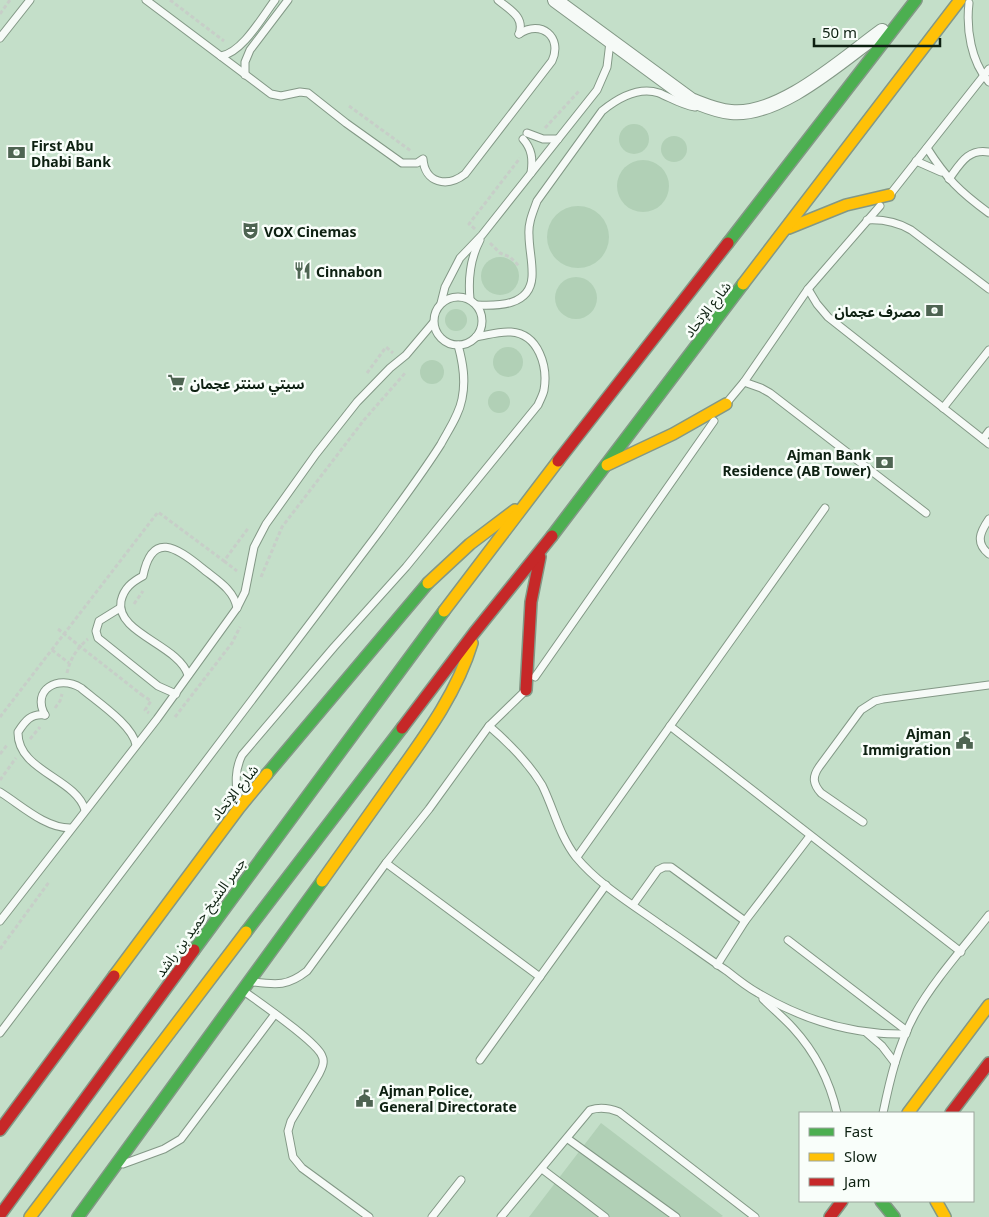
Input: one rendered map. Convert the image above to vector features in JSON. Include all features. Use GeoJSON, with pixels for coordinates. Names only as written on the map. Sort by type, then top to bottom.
{"type":"FeatureCollection","features":[{"type":"Feature","properties":{"kind":"main road","name":"شارع الإتحاد"},"geometry":{"type":"LineString","coordinates":[[425,636],[525,504],[916,0]]}},
{"type":"Feature","properties":{"kind":"main road","name":"شارع الإتحاد"},"geometry":{"type":"LineString","coordinates":[[30,1217],[76,1154],[474,633],[541,552],[604,466],[960,0]]}},
{"type":"Feature","properties":{"kind":"main road"},"geometry":{"type":"LineString","coordinates":[[786,229],[846,204],[889,195]]}},
{"type":"Feature","properties":{"kind":"main road"},"geometry":{"type":"LineString","coordinates":[[604,466],[673,434],[726,404]]}},
{"type":"Feature","properties":{"kind":"main road","name":"شارع الإتحاد"},"geometry":{"type":"LineString","coordinates":[[0,1130],[238,808],[440,571],[475,538],[525,504]]}},
{"type":"Feature","properties":{"kind":"main road"},"geometry":{"type":"LineString","coordinates":[[526,690],[531,602],[541,552]]}},
{"type":"Feature","properties":{"kind":"main road","name":"شارع الإتحاد"},"geometry":{"type":"LineString","coordinates":[[78,1217],[247,986],[439,715],[468,659],[474,633]]}},
{"type":"Feature","properties":{"kind":"main road","name":"جسر الشيخ حميد بن راشد"},"geometry":{"type":"LineString","coordinates":[[0,1215],[425,636]]}},
{"type":"Feature","properties":{"kind":"main road"},"geometry":{"type":"LineString","coordinates":[[909,1112],[989,1005]]}},
{"type":"Feature","properties":{"kind":"main road"},"geometry":{"type":"LineString","coordinates":[[934,1096],[947,1062]]}},
{"type":"Feature","properties":{"kind":"main road"},"geometry":{"type":"LineString","coordinates":[[952,1112],[989,1062]]}},
{"type":"Feature","properties":{"kind":"main road"},"geometry":{"type":"LineString","coordinates":[[830,1217],[841,1202]]}},
{"type":"Feature","properties":{"kind":"main road"},"geometry":{"type":"LineString","coordinates":[[937,1202],[946,1217]]}},
{"type":"Feature","properties":{"kind":"main road"},"geometry":{"type":"LineString","coordinates":[[882,1204],[894,1217]]}},
{"type":"Feature","properties":{"kind":"street"},"geometry":{"type":"LineString","coordinates":[[555,0],[691,100],[710,108],[732,112],[755,110],[776,104],[808,85],[902,16]]}},
{"type":"Feature","properties":{"kind":"lane"},"geometry":{"type":"LineString","coordinates":[[0,38],[30,0]]}},
{"type":"Feature","properties":{"kind":"lane"},"geometry":{"type":"LineString","coordinates":[[146,0],[271,94],[286,96],[300,92],[308,93],[402,163],[417,162],[423,159],[424,167],[428,173],[439,181],[446,182],[459,178],[476,159],[555,55],[554,41],[545,31],[532,28],[520,34],[519,18],[498,0]]}},
{"type":"Feature","properties":{"kind":"lane"},"geometry":{"type":"LineString","coordinates":[[221,56],[231,54],[240,47],[275,0]]}},
{"type":"Feature","properties":{"kind":"lane"},"geometry":{"type":"LineString","coordinates":[[245,75],[245,62],[250,50],[288,0]]}},
{"type":"Feature","properties":{"kind":"lane"},"geometry":{"type":"LineString","coordinates":[[969,0],[969,30],[972,50],[986,79]]}},
{"type":"Feature","properties":{"kind":"lane"},"geometry":{"type":"LineString","coordinates":[[441,302],[460,296],[477,305],[482,321],[481,330],[476,337],[468,343],[458,345],[444,341],[438,336],[433,323],[434,315],[441,302],[445,287],[460,258],[482,235],[597,90],[607,67],[610,42]]}},
{"type":"Feature","properties":{"kind":"lane"},"geometry":{"type":"LineString","coordinates":[[247,986],[286,983],[298,979],[307,971],[489,726],[526,690],[808,289],[986,79],[989,69]]}},
{"type":"Feature","properties":{"kind":"lane"},"geometry":{"type":"LineString","coordinates":[[477,305],[499,306],[514,302],[526,293],[532,280],[528,234],[531,217],[537,201],[602,111],[614,101],[642,91],[656,92],[689,106],[710,108]]}},
{"type":"Feature","properties":{"kind":"lane"},"geometry":{"type":"LineString","coordinates":[[531,174],[531,152],[525,136],[558,139]]}},
{"type":"Feature","properties":{"kind":"lane"},"geometry":{"type":"LineString","coordinates":[[927,148],[957,188],[989,213]]}},
{"type":"Feature","properties":{"kind":"lane"},"geometry":{"type":"LineString","coordinates":[[947,177],[965,157],[982,151],[989,152]]}},
{"type":"Feature","properties":{"kind":"lane"},"geometry":{"type":"LineString","coordinates":[[916,161],[932,167],[947,177]]}},
{"type":"Feature","properties":{"kind":"lane"},"geometry":{"type":"LineString","coordinates":[[867,220],[879,219],[906,227],[989,289]]}},
{"type":"Feature","properties":{"kind":"lane"},"geometry":{"type":"LineString","coordinates":[[470,300],[470,266],[482,235]]}},
{"type":"Feature","properties":{"kind":"lane"},"geometry":{"type":"LineString","coordinates":[[808,289],[828,317],[986,442],[989,431]]}},
{"type":"Feature","properties":{"kind":"lane"},"geometry":{"type":"LineString","coordinates":[[0,920],[176,694],[237,608],[247,585],[254,547],[266,524],[316,454],[357,402],[400,360],[433,323]]}},
{"type":"Feature","properties":{"kind":"lane"},"geometry":{"type":"LineString","coordinates":[[238,808],[236,773],[242,755],[334,647],[406,567],[538,405],[544,391],[545,375],[537,347],[527,337],[514,332],[499,332],[476,337]]}},
{"type":"Feature","properties":{"kind":"lane"},"geometry":{"type":"LineString","coordinates":[[0,1033],[379,532],[433,457],[456,417],[462,399],[464,381],[458,345]]}},
{"type":"Feature","properties":{"kind":"lane"},"geometry":{"type":"LineString","coordinates":[[943,408],[989,350]]}},
{"type":"Feature","properties":{"kind":"lane"},"geometry":{"type":"LineString","coordinates":[[744,382],[770,393],[926,513]]}},
{"type":"Feature","properties":{"kind":"lane"},"geometry":{"type":"LineString","coordinates":[[577,857],[825,508]]}},
{"type":"Feature","properties":{"kind":"lane"},"geometry":{"type":"LineString","coordinates":[[989,520],[981,531],[979,539],[981,547],[989,554]]}},
{"type":"Feature","properties":{"kind":"lane"},"geometry":{"type":"LineString","coordinates":[[188,675],[187,670],[179,660],[131,626],[120,608],[123,595],[129,585],[143,576],[148,557],[156,550],[166,547],[176,549],[185,554],[226,587],[236,600],[237,608]]}},
{"type":"Feature","properties":{"kind":"lane"},"geometry":{"type":"LineString","coordinates":[[120,608],[99,620],[96,631],[98,638],[158,686],[176,694]]}},
{"type":"Feature","properties":{"kind":"lane"},"geometry":{"type":"LineString","coordinates":[[85,810],[79,798],[30,759],[20,746],[18,732],[26,721],[34,715],[46,715],[41,704],[43,694],[49,687],[57,683],[74,683],[129,729],[136,745]]}},
{"type":"Feature","properties":{"kind":"lane"},"geometry":{"type":"LineString","coordinates":[[862,822],[821,793],[813,780],[814,773],[861,710],[875,701],[884,699],[989,685]]}},
{"type":"Feature","properties":{"kind":"lane"},"geometry":{"type":"LineString","coordinates":[[489,726],[510,743],[528,763],[542,786],[562,835],[588,869],[633,905],[757,993],[793,1028],[808,1046],[820,1067],[830,1088],[837,1112]]}},
{"type":"Feature","properties":{"kind":"lane"},"geometry":{"type":"LineString","coordinates":[[670,726],[961,952]]}},
{"type":"Feature","properties":{"kind":"lane"},"geometry":{"type":"LineString","coordinates":[[0,792],[48,823],[63,828],[70,828]]}},
{"type":"Feature","properties":{"kind":"lane"},"geometry":{"type":"LineString","coordinates":[[717,965],[746,922],[810,836]]}},
{"type":"Feature","properties":{"kind":"lane"},"geometry":{"type":"LineString","coordinates":[[386,863],[540,977]]}},
{"type":"Feature","properties":{"kind":"lane"},"geometry":{"type":"LineString","coordinates":[[633,905],[658,870],[664,866],[671,867],[746,922]]}},
{"type":"Feature","properties":{"kind":"lane"},"geometry":{"type":"LineString","coordinates":[[480,1060],[606,885]]}},
{"type":"Feature","properties":{"kind":"lane"},"geometry":{"type":"LineString","coordinates":[[883,1112],[895,1063],[907,1032],[925,999],[989,915]]}},
{"type":"Feature","properties":{"kind":"lane"},"geometry":{"type":"LineString","coordinates":[[788,940],[907,1032]]}},
{"type":"Feature","properties":{"kind":"lane"},"geometry":{"type":"LineString","coordinates":[[247,986],[275,1014],[319,1049],[323,1057],[323,1066],[291,1121],[288,1131],[293,1157],[302,1168],[369,1217]]}},
{"type":"Feature","properties":{"kind":"lane"},"geometry":{"type":"LineString","coordinates":[[757,993],[810,1018],[838,1026],[865,1032],[907,1032]]}},
{"type":"Feature","properties":{"kind":"lane"},"geometry":{"type":"LineString","coordinates":[[114,1168],[164,1149],[181,1139],[275,1014]]}},
{"type":"Feature","properties":{"kind":"lane"},"geometry":{"type":"LineString","coordinates":[[865,1032],[882,1046],[895,1063]]}},
{"type":"Feature","properties":{"kind":"lane"},"geometry":{"type":"LineString","coordinates":[[501,1217],[568,1139],[590,1110],[602,1108],[619,1112],[755,1217]]}},
{"type":"Feature","properties":{"kind":"lane"},"geometry":{"type":"LineString","coordinates":[[568,1139],[676,1217]]}},
{"type":"Feature","properties":{"kind":"lane"},"geometry":{"type":"LineString","coordinates":[[542,1170],[605,1217]]}},
{"type":"Feature","properties":{"kind":"lane"},"geometry":{"type":"LineString","coordinates":[[432,1217],[461,1180]]}},
{"type":"Feature","properties":{"kind":"path"},"geometry":{"type":"LineString","coordinates":[[0,14],[10,0]]}},
{"type":"Feature","properties":{"kind":"path"},"geometry":{"type":"LineString","coordinates":[[170,0],[224,41]]}},
{"type":"Feature","properties":{"kind":"path"},"geometry":{"type":"LineString","coordinates":[[349,106],[423,159]]}},
{"type":"Feature","properties":{"kind":"path"},"geometry":{"type":"LineString","coordinates":[[258,585],[282,527],[364,420],[409,368],[386,347],[364,377]]}},
{"type":"Feature","properties":{"kind":"path"},"geometry":{"type":"LineString","coordinates":[[0,717],[158,512],[224,561],[255,520]]}},
{"type":"Feature","properties":{"kind":"path"},"geometry":{"type":"LineString","coordinates":[[172,721],[232,643],[240,626]]}},
{"type":"Feature","properties":{"kind":"path"},"geometry":{"type":"LineString","coordinates":[[58,629],[142,695]]}},
{"type":"Feature","properties":{"kind":"path"},"geometry":{"type":"LineString","coordinates":[[52,649],[69,662]]}},
{"type":"Feature","properties":{"kind":"path"},"geometry":{"type":"LineString","coordinates":[[0,949],[49,882]]}},
{"type":"Feature","properties":{"kind":"green space"},"geometry":{"type":"Polygon","coordinates":[[[634,124],[645,128],[649,139],[645,150],[634,154],[623,150],[619,139],[623,128],[634,124]]]}},
{"type":"Feature","properties":{"kind":"green space"},"geometry":{"type":"Polygon","coordinates":[[[674,136],[683,140],[687,149],[683,158],[674,162],[665,158],[661,149],[665,140],[674,136]]]}},
{"type":"Feature","properties":{"kind":"green space"},"geometry":{"type":"Polygon","coordinates":[[[643,160],[653,162],[661,168],[667,176],[669,186],[667,196],[661,204],[653,210],[643,212],[633,210],[625,204],[619,196],[617,186],[619,176],[625,168],[633,162],[643,160]]]}},
{"type":"Feature","properties":{"kind":"green space"},"geometry":{"type":"Polygon","coordinates":[[[572,206],[584,206],[600,215],[607,225],[609,237],[607,249],[600,259],[584,268],[572,268],[561,263],[552,254],[547,243],[547,231],[552,220],[561,211],[572,206]]]}},
{"type":"Feature","properties":{"kind":"green space"},"geometry":{"type":"Polygon","coordinates":[[[500,257],[514,262],[519,276],[514,290],[500,295],[486,290],[481,276],[486,262],[500,257]]]}},
{"type":"Feature","properties":{"kind":"green space"},"geometry":{"type":"Polygon","coordinates":[[[576,277],[591,283],[597,298],[591,313],[576,319],[561,313],[555,298],[561,283],[576,277]]]}},
{"type":"Feature","properties":{"kind":"green space"},"geometry":{"type":"Polygon","coordinates":[[[456,309],[464,312],[467,320],[464,328],[456,331],[448,328],[445,320],[448,312],[456,309]]]}},
{"type":"Feature","properties":{"kind":"green space"},"geometry":{"type":"Polygon","coordinates":[[[508,347],[519,351],[523,362],[519,373],[508,377],[497,373],[493,362],[497,351],[508,347]]]}},
{"type":"Feature","properties":{"kind":"green space"},"geometry":{"type":"Polygon","coordinates":[[[432,360],[441,363],[444,372],[441,381],[432,384],[423,381],[420,372],[423,363],[432,360]]]}},
{"type":"Feature","properties":{"kind":"green space"},"geometry":{"type":"Polygon","coordinates":[[[499,391],[507,394],[510,402],[507,410],[499,413],[491,410],[488,402],[491,394],[499,391]]]}},
{"type":"Feature","properties":{"kind":"green space"},"geometry":{"type":"Polygon","coordinates":[[[601,1123],[723,1216],[529,1217],[601,1123]]]}},
{"type":"Feature","properties":{"kind":"traffic: fast"},"geometry":{"type":"LineString","coordinates":[[728,243],[916,0]]}},
{"type":"Feature","properties":{"kind":"traffic: fast"},"geometry":{"type":"LineString","coordinates":[[552,536],[743,284]]}},
{"type":"Feature","properties":{"kind":"traffic: fast"},"geometry":{"type":"LineString","coordinates":[[267,774],[428,583]]}},
{"type":"Feature","properties":{"kind":"traffic: fast"},"geometry":{"type":"LineString","coordinates":[[194,950],[444,611]]}},
{"type":"Feature","properties":{"kind":"traffic: fast"},"geometry":{"type":"LineString","coordinates":[[246,932],[402,728]]}},
{"type":"Feature","properties":{"kind":"traffic: fast"},"geometry":{"type":"LineString","coordinates":[[78,1217],[322,881]]}},
{"type":"Feature","properties":{"kind":"traffic: fast"},"geometry":{"type":"LineString","coordinates":[[882,1202],[894,1217]]}},
{"type":"Feature","properties":{"kind":"traffic: slow"},"geometry":{"type":"LineString","coordinates":[[743,284],[960,0]]}},
{"type":"Feature","properties":{"kind":"traffic: slow"},"geometry":{"type":"LineString","coordinates":[[789,228],[846,205],[889,195]]}},
{"type":"Feature","properties":{"kind":"traffic: slow"},"geometry":{"type":"LineString","coordinates":[[607,465],[673,434],[726,404]]}},
{"type":"Feature","properties":{"kind":"traffic: slow"},"geometry":{"type":"LineString","coordinates":[[444,611],[558,461]]}},
{"type":"Feature","properties":{"kind":"traffic: slow"},"geometry":{"type":"LineString","coordinates":[[428,583],[470,544],[515,510]]}},
{"type":"Feature","properties":{"kind":"traffic: slow"},"geometry":{"type":"LineString","coordinates":[[322,881],[439,714],[458,679],[472,643]]}},
{"type":"Feature","properties":{"kind":"traffic: slow"},"geometry":{"type":"LineString","coordinates":[[114,976],[239,808],[267,774]]}},
{"type":"Feature","properties":{"kind":"traffic: slow"},"geometry":{"type":"LineString","coordinates":[[30,1217],[246,932]]}},
{"type":"Feature","properties":{"kind":"traffic: slow"},"geometry":{"type":"LineString","coordinates":[[909,1112],[989,1005]]}},
{"type":"Feature","properties":{"kind":"traffic: slow"},"geometry":{"type":"LineString","coordinates":[[937,1202],[945,1217]]}},
{"type":"Feature","properties":{"kind":"traffic: jam"},"geometry":{"type":"LineString","coordinates":[[558,461],[728,243]]}},
{"type":"Feature","properties":{"kind":"traffic: jam"},"geometry":{"type":"LineString","coordinates":[[402,728],[474,633],[552,536]]}},
{"type":"Feature","properties":{"kind":"traffic: jam"},"geometry":{"type":"LineString","coordinates":[[526,690],[531,602],[540,557]]}},
{"type":"Feature","properties":{"kind":"traffic: jam"},"geometry":{"type":"LineString","coordinates":[[0,1215],[194,950]]}},
{"type":"Feature","properties":{"kind":"traffic: jam"},"geometry":{"type":"LineString","coordinates":[[0,1130],[114,976]]}},
{"type":"Feature","properties":{"kind":"traffic: jam"},"geometry":{"type":"LineString","coordinates":[[952,1112],[989,1063]]}},
{"type":"Feature","properties":{"kind":"traffic: jam"},"geometry":{"type":"LineString","coordinates":[[830,1217],[841,1202]]}},
{"type":"Feature","properties":{"kind":"place","name":"First Abu Dhabi Bank"},"geometry":{"type":"Point","coordinates":[17,153]}},
{"type":"Feature","properties":{"kind":"place","name":"VOX Cinemas"},"geometry":{"type":"Point","coordinates":[250,231]}},
{"type":"Feature","properties":{"kind":"place","name":"Cinnabon"},"geometry":{"type":"Point","coordinates":[302,271]}},
{"type":"Feature","properties":{"kind":"place","name":"مصرف عجمان"},"geometry":{"type":"Point","coordinates":[935,311]}},
{"type":"Feature","properties":{"kind":"place","name":"سيتي سنتر عجمان"},"geometry":{"type":"Point","coordinates":[176,383]}},
{"type":"Feature","properties":{"kind":"place","name":"Ajman Bank Residence (AB Tower)"},"geometry":{"type":"Point","coordinates":[885,462]}},
{"type":"Feature","properties":{"kind":"place","name":"Ajman Immigration"},"geometry":{"type":"Point","coordinates":[965,741]}},
{"type":"Feature","properties":{"kind":"place","name":"Ajman Police, General Directorate"},"geometry":{"type":"Point","coordinates":[365,1098]}}]}
